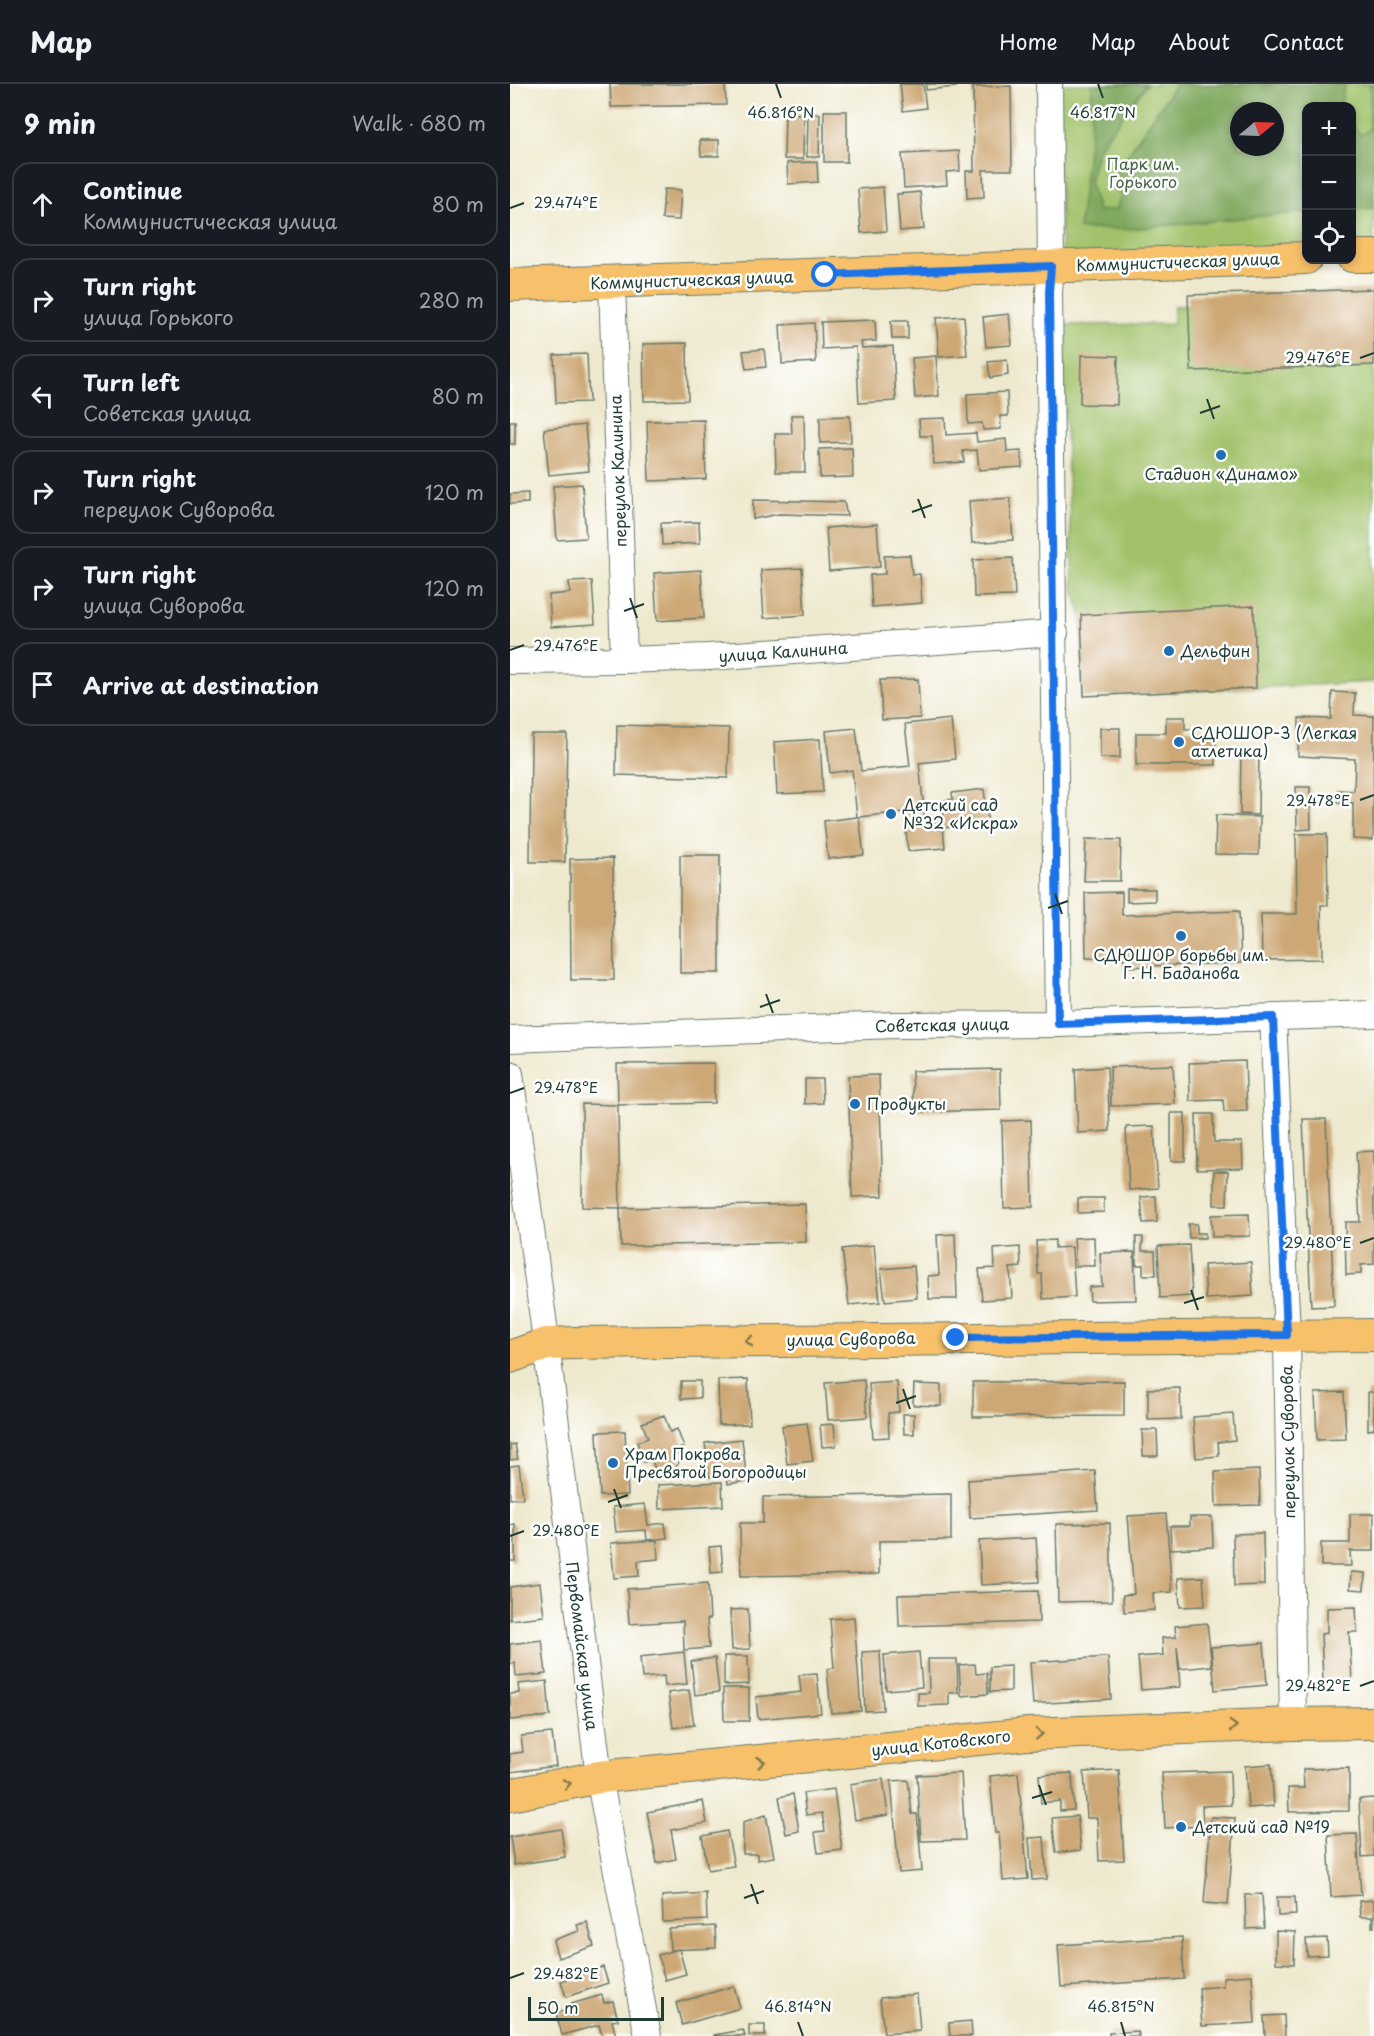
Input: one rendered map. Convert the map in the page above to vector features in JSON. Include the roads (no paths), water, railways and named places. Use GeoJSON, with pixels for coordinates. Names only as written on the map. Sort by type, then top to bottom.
{"type":"FeatureCollection","features":[{"type":"Feature","properties":{"kind":"main road"},"geometry":{"type":"LineString","coordinates":[[1356,256],[1374,256]]}},
{"type":"Feature","properties":{"kind":"main road","name":"Коммунистическая улица"},"geometry":{"type":"LineString","coordinates":[[510,285],[1302,258]]}},
{"type":"Feature","properties":{"kind":"main road","name":"улица Суворова"},"geometry":{"type":"LineString","coordinates":[[510,1357],[546,1344],[832,1339],[1374,1335]]}},
{"type":"Feature","properties":{"kind":"main road","name":"улица Котовского"},"geometry":{"type":"LineString","coordinates":[[510,1795],[599,1777],[1028,1734],[1374,1723]]}},
{"type":"Feature","properties":{"kind":"street"},"geometry":{"type":"LineString","coordinates":[[1049,84],[1051,266],[1049,292],[1055,633],[1058,1024]]}},
{"type":"Feature","properties":{"kind":"street","name":"переулок Калинина"},"geometry":{"type":"LineString","coordinates":[[612,282],[624,660]]}},
{"type":"Feature","properties":{"kind":"street","name":"улица Калинина"},"geometry":{"type":"LineString","coordinates":[[510,661],[734,656],[1055,633]]}},
{"type":"Feature","properties":{"kind":"street","name":"Советская улица"},"geometry":{"type":"LineString","coordinates":[[510,1039],[896,1025],[1058,1024],[1374,1014]]}},
{"type":"Feature","properties":{"kind":"street","name":"переулок Суворова"},"geometry":{"type":"LineString","coordinates":[[1273,1017],[1287,1335],[1293,1724]]}},
{"type":"Feature","properties":{"kind":"street","name":"Первомайская улица"},"geometry":{"type":"LineString","coordinates":[[510,1074],[546,1344],[599,1777],[648,2036]]}},
{"type":"Feature","properties":{"kind":"place","name":"Стадион «Динамо»"},"geometry":{"type":"Point","coordinates":[1221,455]}},
{"type":"Feature","properties":{"kind":"place","name":"Дельфин"},"geometry":{"type":"Point","coordinates":[1169,651]}},
{"type":"Feature","properties":{"kind":"place","name":"СДЮШОР-3 (Легкая атлетика)"},"geometry":{"type":"Point","coordinates":[1179,742]}},
{"type":"Feature","properties":{"kind":"place","name":"Детский сад №32 «Искра»"},"geometry":{"type":"Point","coordinates":[891,814]}},
{"type":"Feature","properties":{"kind":"place","name":"СДЮШОР борьбы им. Г. Н. Баданова"},"geometry":{"type":"Point","coordinates":[1181,936]}},
{"type":"Feature","properties":{"kind":"place","name":"Продукты"},"geometry":{"type":"Point","coordinates":[855,1104]}},
{"type":"Feature","properties":{"kind":"place","name":"Храм Покрова Пресвятой Богородицы"},"geometry":{"type":"Point","coordinates":[613,1463]}},
{"type":"Feature","properties":{"kind":"place","name":"Детский сад №19"},"geometry":{"type":"Point","coordinates":[1181,1827]}},
{"type":"Feature","properties":{"kind":"park label","name":"Парк им. Горького"},"geometry":{"type":"Point","coordinates":[1143,173]}}]}
